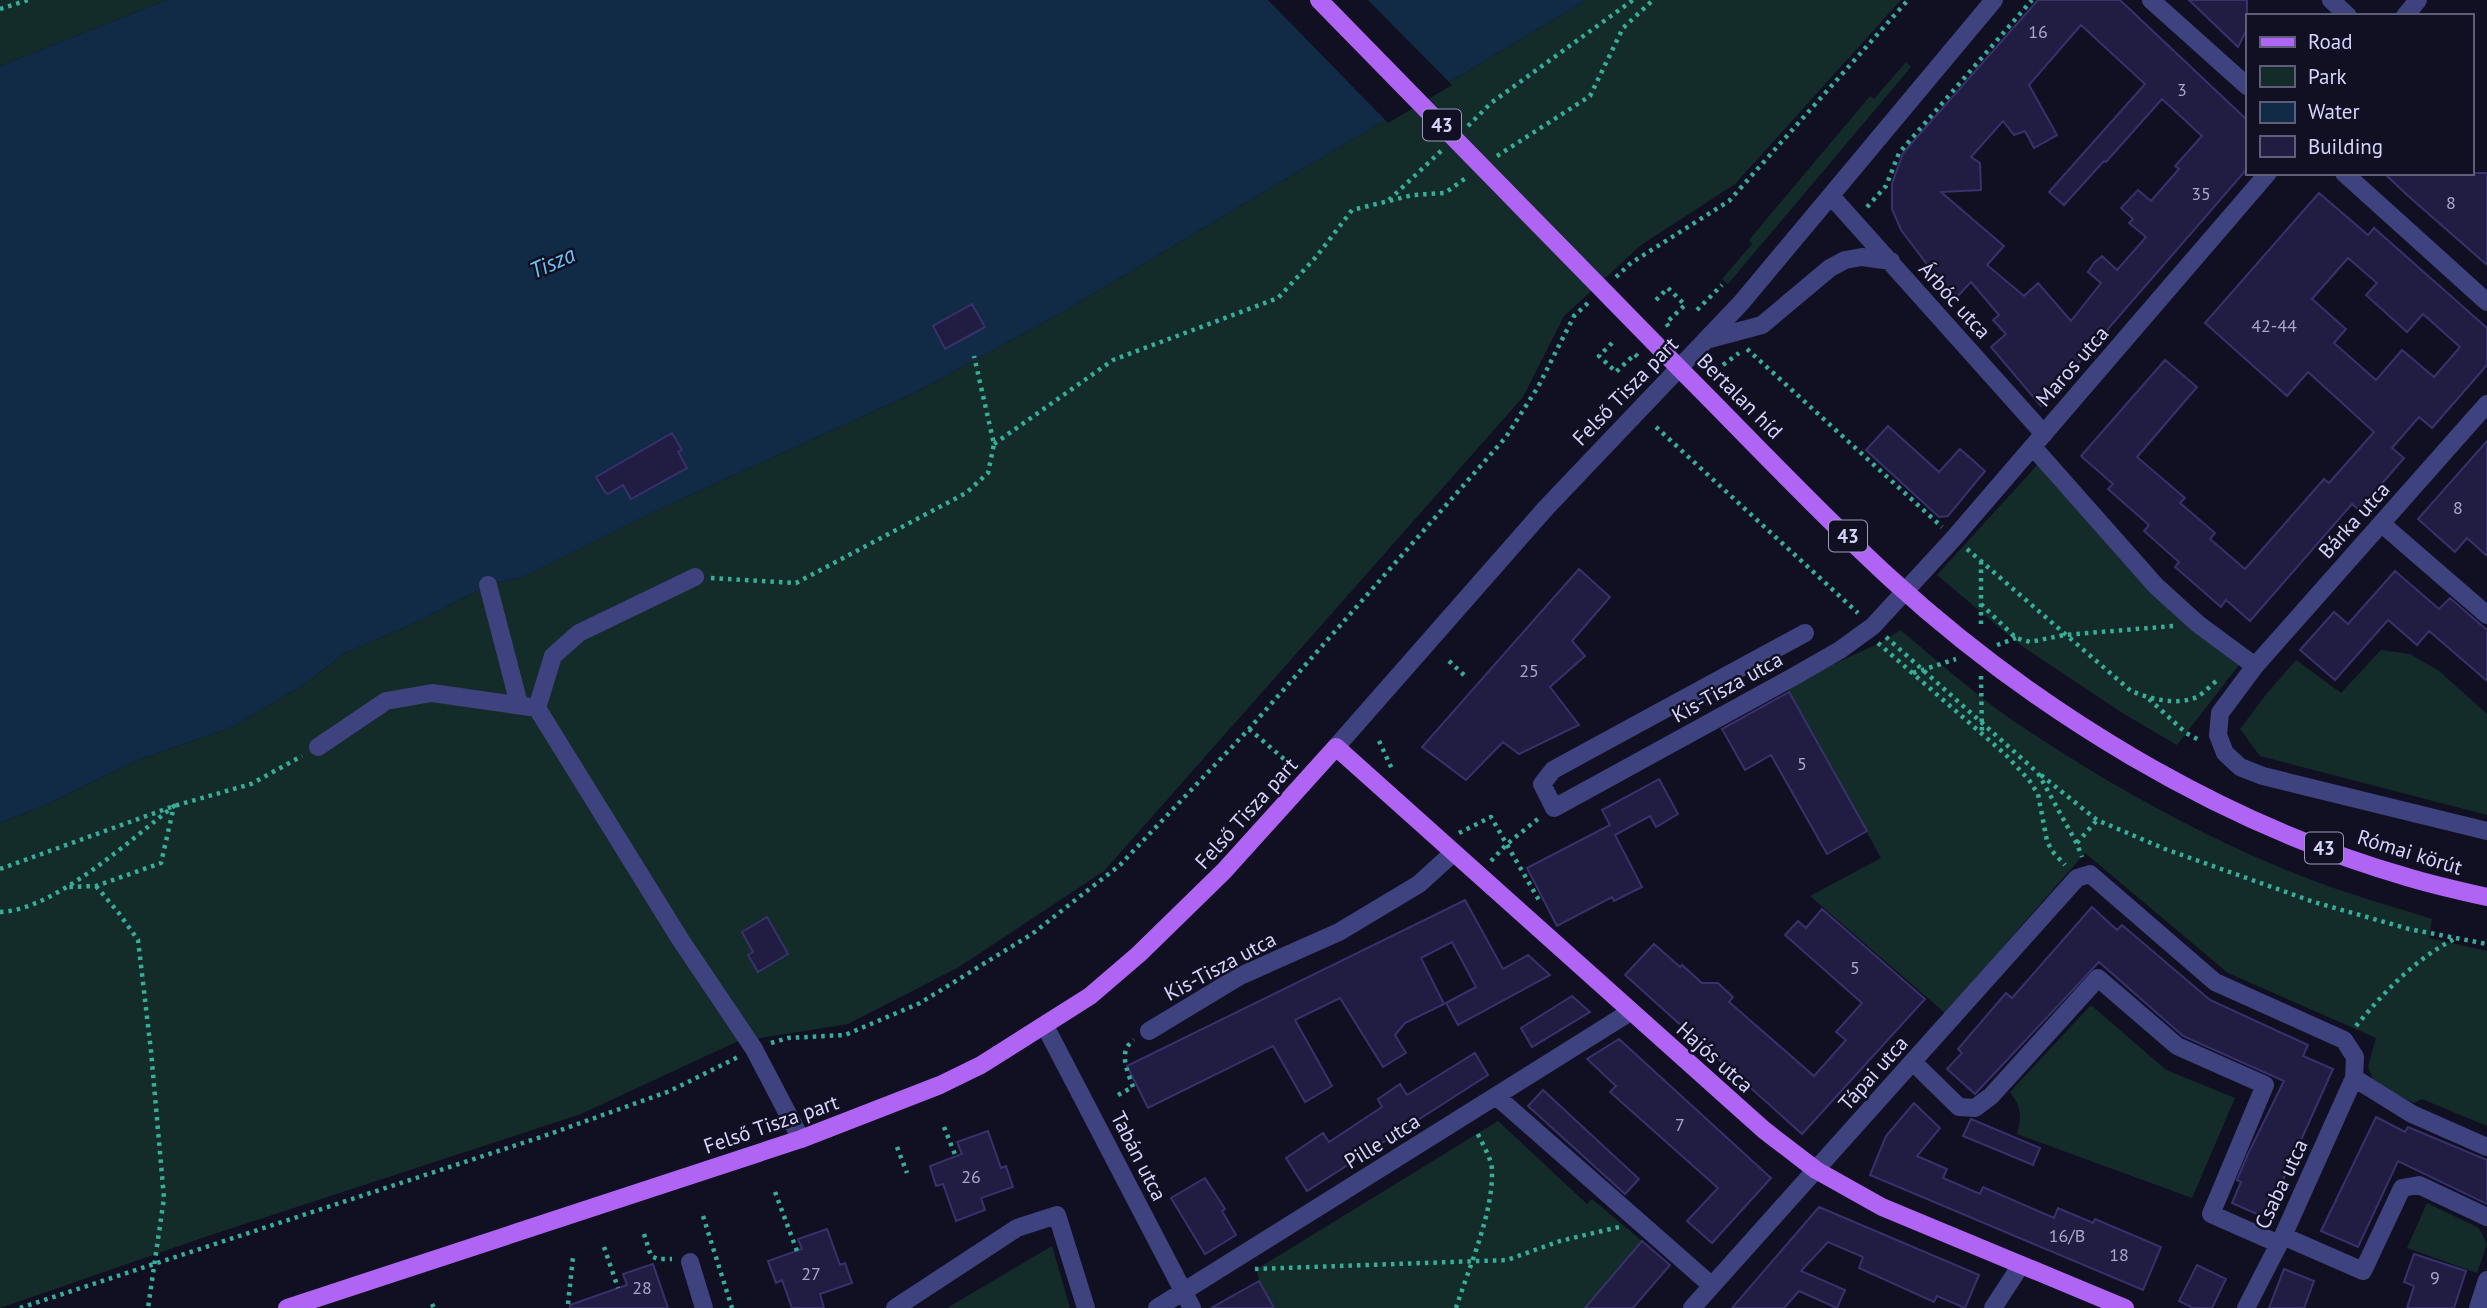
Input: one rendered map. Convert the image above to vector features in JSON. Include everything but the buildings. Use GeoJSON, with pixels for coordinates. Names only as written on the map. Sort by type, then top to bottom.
{"type":"FeatureCollection","features":[{"type":"Feature","properties":{"kind":"main road","name":"Bertalan híd"},"geometry":{"type":"LineString","coordinates":[[1319,0],[1891,579],[1971,647],[2029,691],[2169,777]]}},
{"type":"Feature","properties":{"kind":"main road","name":"Hajós utca"},"geometry":{"type":"LineString","coordinates":[[1336,747],[1630,1012],[1764,1130],[1816,1170],[1882,1207],[2125,1308]]}},
{"type":"Feature","properties":{"kind":"main road","name":"Felső Tisza part"},"geometry":{"type":"LineString","coordinates":[[287,1308],[801,1139],[940,1085],[981,1065],[1090,996],[1178,918],[1336,747]]}},
{"type":"Feature","properties":{"kind":"main road","name":"Római körút"},"geometry":{"type":"LineString","coordinates":[[2169,777],[2298,839],[2406,877],[2487,897]]}},
{"type":"Feature","properties":{"kind":"street","name":"Felső Tisza part"},"geometry":{"type":"LineString","coordinates":[[1336,747],[1545,509],[1741,303],[1994,0]]}},
{"type":"Feature","properties":{"kind":"street"},"geometry":{"type":"LineString","coordinates":[[2151,0],[2246,85]]}},
{"type":"Feature","properties":{"kind":"street"},"geometry":{"type":"LineString","coordinates":[[2331,0],[2346,14]]}},
{"type":"Feature","properties":{"kind":"street"},"geometry":{"type":"LineString","coordinates":[[2406,14],[2418,0]]}},
{"type":"Feature","properties":{"kind":"street","name":"Maros utca"},"geometry":{"type":"LineString","coordinates":[[1908,589],[2266,175]]}},
{"type":"Feature","properties":{"kind":"street"},"geometry":{"type":"LineString","coordinates":[[2346,175],[2487,302]]}},
{"type":"Feature","properties":{"kind":"street","name":"Árbóc utca"},"geometry":{"type":"LineString","coordinates":[[1832,197],[1891,261],[2038,440]]}},
{"type":"Feature","properties":{"kind":"street"},"geometry":{"type":"LineString","coordinates":[[1706,340],[1762,324],[1829,268],[1845,260],[1862,257],[1891,261]]}},
{"type":"Feature","properties":{"kind":"street","name":"Bárka utca"},"geometry":{"type":"LineString","coordinates":[[2225,752],[2218,734],[2220,713],[2255,666],[2487,404]]}},
{"type":"Feature","properties":{"kind":"street"},"geometry":{"type":"LineString","coordinates":[[2038,440],[2156,586],[2198,624],[2255,666]]}},
{"type":"Feature","properties":{"kind":"street"},"geometry":{"type":"LineString","coordinates":[[2382,524],[2487,615]]}},
{"type":"Feature","properties":{"kind":"street"},"geometry":{"type":"LineString","coordinates":[[537,708],[552,656],[579,633],[695,577]]}},
{"type":"Feature","properties":{"kind":"street"},"geometry":{"type":"LineString","coordinates":[[488,585],[519,704]]}},
{"type":"Feature","properties":{"kind":"street","name":"Kis-Tisza utca"},"geometry":{"type":"LineString","coordinates":[[1554,808],[1840,650],[1869,629],[1908,589]]}},
{"type":"Feature","properties":{"kind":"street"},"geometry":{"type":"LineString","coordinates":[[1554,808],[1542,784],[1553,770],[1805,633]]}},
{"type":"Feature","properties":{"kind":"street"},"geometry":{"type":"LineString","coordinates":[[318,747],[386,701],[432,693],[537,708],[680,939],[754,1049],[801,1139]]}},
{"type":"Feature","properties":{"kind":"street"},"geometry":{"type":"LineString","coordinates":[[2225,752],[2240,767],[2263,776],[2487,831]]}},
{"type":"Feature","properties":{"kind":"street","name":"Kis-Tisza utca"},"geometry":{"type":"LineString","coordinates":[[1149,1031],[1240,976],[1339,932],[1419,884],[1453,853]]}},
{"type":"Feature","properties":{"kind":"street"},"geometry":{"type":"LineString","coordinates":[[2084,876],[2216,982],[2344,1040],[2355,1057],[2354,1078],[2412,1114],[2487,1147]]}},
{"type":"Feature","properties":{"kind":"street","name":"Tápai utca"},"geometry":{"type":"LineString","coordinates":[[1692,1308],[2084,876]]}},
{"type":"Feature","properties":{"kind":"street"},"geometry":{"type":"LineString","coordinates":[[1913,1063],[1959,1107],[1975,1108],[1991,1096],[2098,978],[2177,1046],[2265,1085],[2211,1214],[2363,1271],[2402,1188],[2419,1185],[2487,1217]]}},
{"type":"Feature","properties":{"kind":"street","name":"Pille utca"},"geometry":{"type":"LineString","coordinates":[[1157,1308],[1630,1012]]}},
{"type":"Feature","properties":{"kind":"street","name":"Tabán utca"},"geometry":{"type":"LineString","coordinates":[[1045,1026],[1192,1308]]}},
{"type":"Feature","properties":{"kind":"street","name":"Csaba utca"},"geometry":{"type":"LineString","coordinates":[[2246,1308],[2281,1240],[2354,1078]]}},
{"type":"Feature","properties":{"kind":"street"},"geometry":{"type":"LineString","coordinates":[[1496,1096],[1712,1285]]}},
{"type":"Feature","properties":{"kind":"street"},"geometry":{"type":"LineString","coordinates":[[895,1308],[1017,1228],[1057,1215],[1086,1308]]}},
{"type":"Feature","properties":{"kind":"street"},"geometry":{"type":"LineString","coordinates":[[690,1262],[704,1308]]}},
{"type":"Feature","properties":{"kind":"street"},"geometry":{"type":"LineString","coordinates":[[1993,1308],[2021,1265]]}},
{"type":"Feature","properties":{"kind":"street"},"geometry":{"type":"LineString","coordinates":[[2479,1308],[2487,1280]]}},
{"type":"Feature","properties":{"kind":"path"},"geometry":{"type":"LineString","coordinates":[[0,9],[28,0]]}},
{"type":"Feature","properties":{"kind":"path"},"geometry":{"type":"LineString","coordinates":[[1464,130],[1492,103],[1633,0]]}},
{"type":"Feature","properties":{"kind":"path"},"geometry":{"type":"LineString","coordinates":[[1490,161],[1590,96],[1623,28],[1653,0]]}},
{"type":"Feature","properties":{"kind":"path"},"geometry":{"type":"LineString","coordinates":[[1612,281],[1631,263],[1729,201],[1908,0]]}},
{"type":"Feature","properties":{"kind":"path"},"geometry":{"type":"LineString","coordinates":[[1854,221],[1886,186],[1899,153],[2032,0]]}},
{"type":"Feature","properties":{"kind":"path"},"geometry":{"type":"LineString","coordinates":[[1389,201],[1445,148]]}},
{"type":"Feature","properties":{"kind":"path"},"geometry":{"type":"LineString","coordinates":[[994,444],[1113,360],[1278,298],[1316,257],[1352,211],[1413,195],[1445,193],[1468,177]]}},
{"type":"Feature","properties":{"kind":"path"},"geometry":{"type":"LineString","coordinates":[[1697,310],[1722,285]]}},
{"type":"Feature","properties":{"kind":"path"},"geometry":{"type":"LineString","coordinates":[[1656,300],[1668,288],[1685,305],[1666,323],[1675,332]]}},
{"type":"Feature","properties":{"kind":"path"},"geometry":{"type":"LineString","coordinates":[[20,1308],[544,1136],[670,1091],[754,1049],[788,1038],[845,1035],[920,1003],[1032,934],[1120,865],[1249,729],[1506,437],[1538,387],[1574,316],[1593,298]]}},
{"type":"Feature","properties":{"kind":"path"},"geometry":{"type":"LineString","coordinates":[[1612,343],[1599,356],[1616,372],[1635,354],[1644,363]]}},
{"type":"Feature","properties":{"kind":"path"},"geometry":{"type":"LineString","coordinates":[[1746,348],[1954,538]]}},
{"type":"Feature","properties":{"kind":"path"},"geometry":{"type":"LineString","coordinates":[[695,577],[796,583],[965,493],[988,473],[994,444],[974,356]]}},
{"type":"Feature","properties":{"kind":"path"},"geometry":{"type":"LineString","coordinates":[[1656,427],[2029,780],[2038,794],[2047,841],[2052,851],[2084,876]]}},
{"type":"Feature","properties":{"kind":"path"},"geometry":{"type":"LineString","coordinates":[[2198,624],[2064,635],[2030,642],[2016,638],[1981,604],[1981,560],[2064,635],[2131,691],[2149,699],[2186,733],[2225,752]]}},
{"type":"Feature","properties":{"kind":"path"},"geometry":{"type":"LineString","coordinates":[[1869,629],[2097,820],[2165,849],[2314,902],[2409,929],[2487,944]]}},
{"type":"Feature","properties":{"kind":"path"},"geometry":{"type":"LineString","coordinates":[[1449,661],[1464,675]]}},
{"type":"Feature","properties":{"kind":"path"},"geometry":{"type":"LineString","coordinates":[[2149,699],[2173,701],[2197,697],[2219,678],[2255,666]]}},
{"type":"Feature","properties":{"kind":"path"},"geometry":{"type":"LineString","coordinates":[[1249,729],[1284,759]]}},
{"type":"Feature","properties":{"kind":"path"},"geometry":{"type":"LineString","coordinates":[[0,869],[174,806],[251,784],[318,747]]}},
{"type":"Feature","properties":{"kind":"path"},"geometry":{"type":"LineString","coordinates":[[2038,773],[2077,844],[2084,876]]}},
{"type":"Feature","properties":{"kind":"path"},"geometry":{"type":"LineString","coordinates":[[68,887],[96,886],[161,863],[174,806]]}},
{"type":"Feature","properties":{"kind":"path"},"geometry":{"type":"LineString","coordinates":[[0,912],[14,911],[68,887],[174,806]]}},
{"type":"Feature","properties":{"kind":"path"},"geometry":{"type":"LineString","coordinates":[[1507,844],[1554,808]]}},
{"type":"Feature","properties":{"kind":"path"},"geometry":{"type":"LineString","coordinates":[[1459,833],[1491,817],[1519,865]]}},
{"type":"Feature","properties":{"kind":"path"},"geometry":{"type":"LineString","coordinates":[[2077,844],[2097,820]]}},
{"type":"Feature","properties":{"kind":"path"},"geometry":{"type":"LineString","coordinates":[[96,886],[138,940],[164,1198],[148,1308]]}},
{"type":"Feature","properties":{"kind":"path"},"geometry":{"type":"LineString","coordinates":[[2344,1040],[2385,991],[2416,962],[2457,937]]}},
{"type":"Feature","properties":{"kind":"path"},"geometry":{"type":"LineString","coordinates":[[1118,1095],[1133,1087],[1126,1066],[1125,1053],[1128,1044],[1149,1031]]}},
{"type":"Feature","properties":{"kind":"path"},"geometry":{"type":"LineString","coordinates":[[1455,1308],[1481,1234],[1492,1168],[1469,1113]]}},
{"type":"Feature","properties":{"kind":"path"},"geometry":{"type":"LineString","coordinates":[[944,1127],[956,1157]]}},
{"type":"Feature","properties":{"kind":"path"},"geometry":{"type":"LineString","coordinates":[[897,1147],[907,1173]]}},
{"type":"Feature","properties":{"kind":"path"},"geometry":{"type":"LineString","coordinates":[[775,1192],[797,1251]]}},
{"type":"Feature","properties":{"kind":"path"},"geometry":{"type":"LineString","coordinates":[[702,1216],[732,1308]]}},
{"type":"Feature","properties":{"kind":"path"},"geometry":{"type":"LineString","coordinates":[[1224,1266],[1267,1270],[1507,1260],[1560,1241],[1640,1223]]}},
{"type":"Feature","properties":{"kind":"path"},"geometry":{"type":"LineString","coordinates":[[644,1234],[651,1256],[657,1259],[669,1258]]}},
{"type":"Feature","properties":{"kind":"path"},"geometry":{"type":"LineString","coordinates":[[604,1247],[618,1288]]}},
{"type":"Feature","properties":{"kind":"path"},"geometry":{"type":"LineString","coordinates":[[568,1304],[573,1257]]}},
{"type":"Feature","properties":{"kind":"green space"},"geometry":{"type":"Polygon","coordinates":[[[0,0],[167,0],[0,66],[0,0]]]}},
{"type":"Feature","properties":{"kind":"green space"},"geometry":{"type":"Polygon","coordinates":[[[1587,0],[1901,0],[1735,184],[1641,245],[1564,316],[1523,397],[1104,871],[959,967],[848,1024],[736,1042],[581,1114],[208,1236],[0,1308],[0,823],[52,802],[135,761],[232,727],[303,685],[345,653],[421,620],[488,585],[525,576],[653,512],[918,391],[1059,314],[1587,0]]]}},
{"type":"Feature","properties":{"kind":"green space"},"geometry":{"type":"Polygon","coordinates":[[[1906,62],[1911,67],[1728,284],[1722,279],[1752,244],[1749,240],[1870,96],[1874,99],[1906,62]]]}},
{"type":"Feature","properties":{"kind":"green space"},"geometry":{"type":"Polygon","coordinates":[[[2038,464],[2170,611],[2239,665],[2177,745],[2124,714],[2019,644],[1937,575],[2038,464]]]}},
{"type":"Feature","properties":{"kind":"green space"},"geometry":{"type":"Polygon","coordinates":[[[1900,630],[2012,720],[2080,764],[2186,824],[2296,874],[2432,919],[2429,938],[2487,951],[2487,1126],[2422,1099],[2414,1103],[2374,1083],[2368,1066],[2376,1038],[2228,973],[2085,853],[1945,1013],[1810,896],[1881,858],[1786,686],[1882,642],[1900,630]]]}},
{"type":"Feature","properties":{"kind":"green space"},"geometry":{"type":"Polygon","coordinates":[[[2381,650],[2410,654],[2439,671],[2487,714],[2487,815],[2260,756],[2240,729],[2296,660],[2341,693],[2381,650]]]}},
{"type":"Feature","properties":{"kind":"green space"},"geometry":{"type":"Polygon","coordinates":[[[2091,1005],[2166,1070],[2235,1098],[2192,1198],[2017,1134],[2020,1112],[2010,1092],[2091,1005]]]}},
{"type":"Feature","properties":{"kind":"green space"},"geometry":{"type":"Polygon","coordinates":[[[1498,1121],[1587,1204],[1592,1199],[1642,1241],[1585,1308],[1274,1308],[1259,1281],[1257,1269],[1498,1121]]]}},
{"type":"Feature","properties":{"kind":"green space"},"geometry":{"type":"Polygon","coordinates":[[[2427,1203],[2479,1228],[2487,1244],[2477,1273],[2407,1248],[2427,1203]]]}},
{"type":"Feature","properties":{"kind":"green space"},"geometry":{"type":"Polygon","coordinates":[[[1052,1246],[1070,1308],[947,1308],[1052,1246]]]}},
{"type":"Feature","properties":{"kind":"water","name":"Tisza"},"geometry":{"type":"Polygon","coordinates":[[[167,0],[1587,0],[1059,314],[918,391],[653,512],[525,576],[488,585],[421,620],[345,653],[303,685],[232,727],[135,761],[52,802],[0,823],[0,66],[167,0]]]}},
{"type":"Feature","properties":{"kind":"pier"},"geometry":{"type":"Polygon","coordinates":[[[1268,0],[1368,0],[1452,85],[1388,123],[1268,0]]]}}]}
